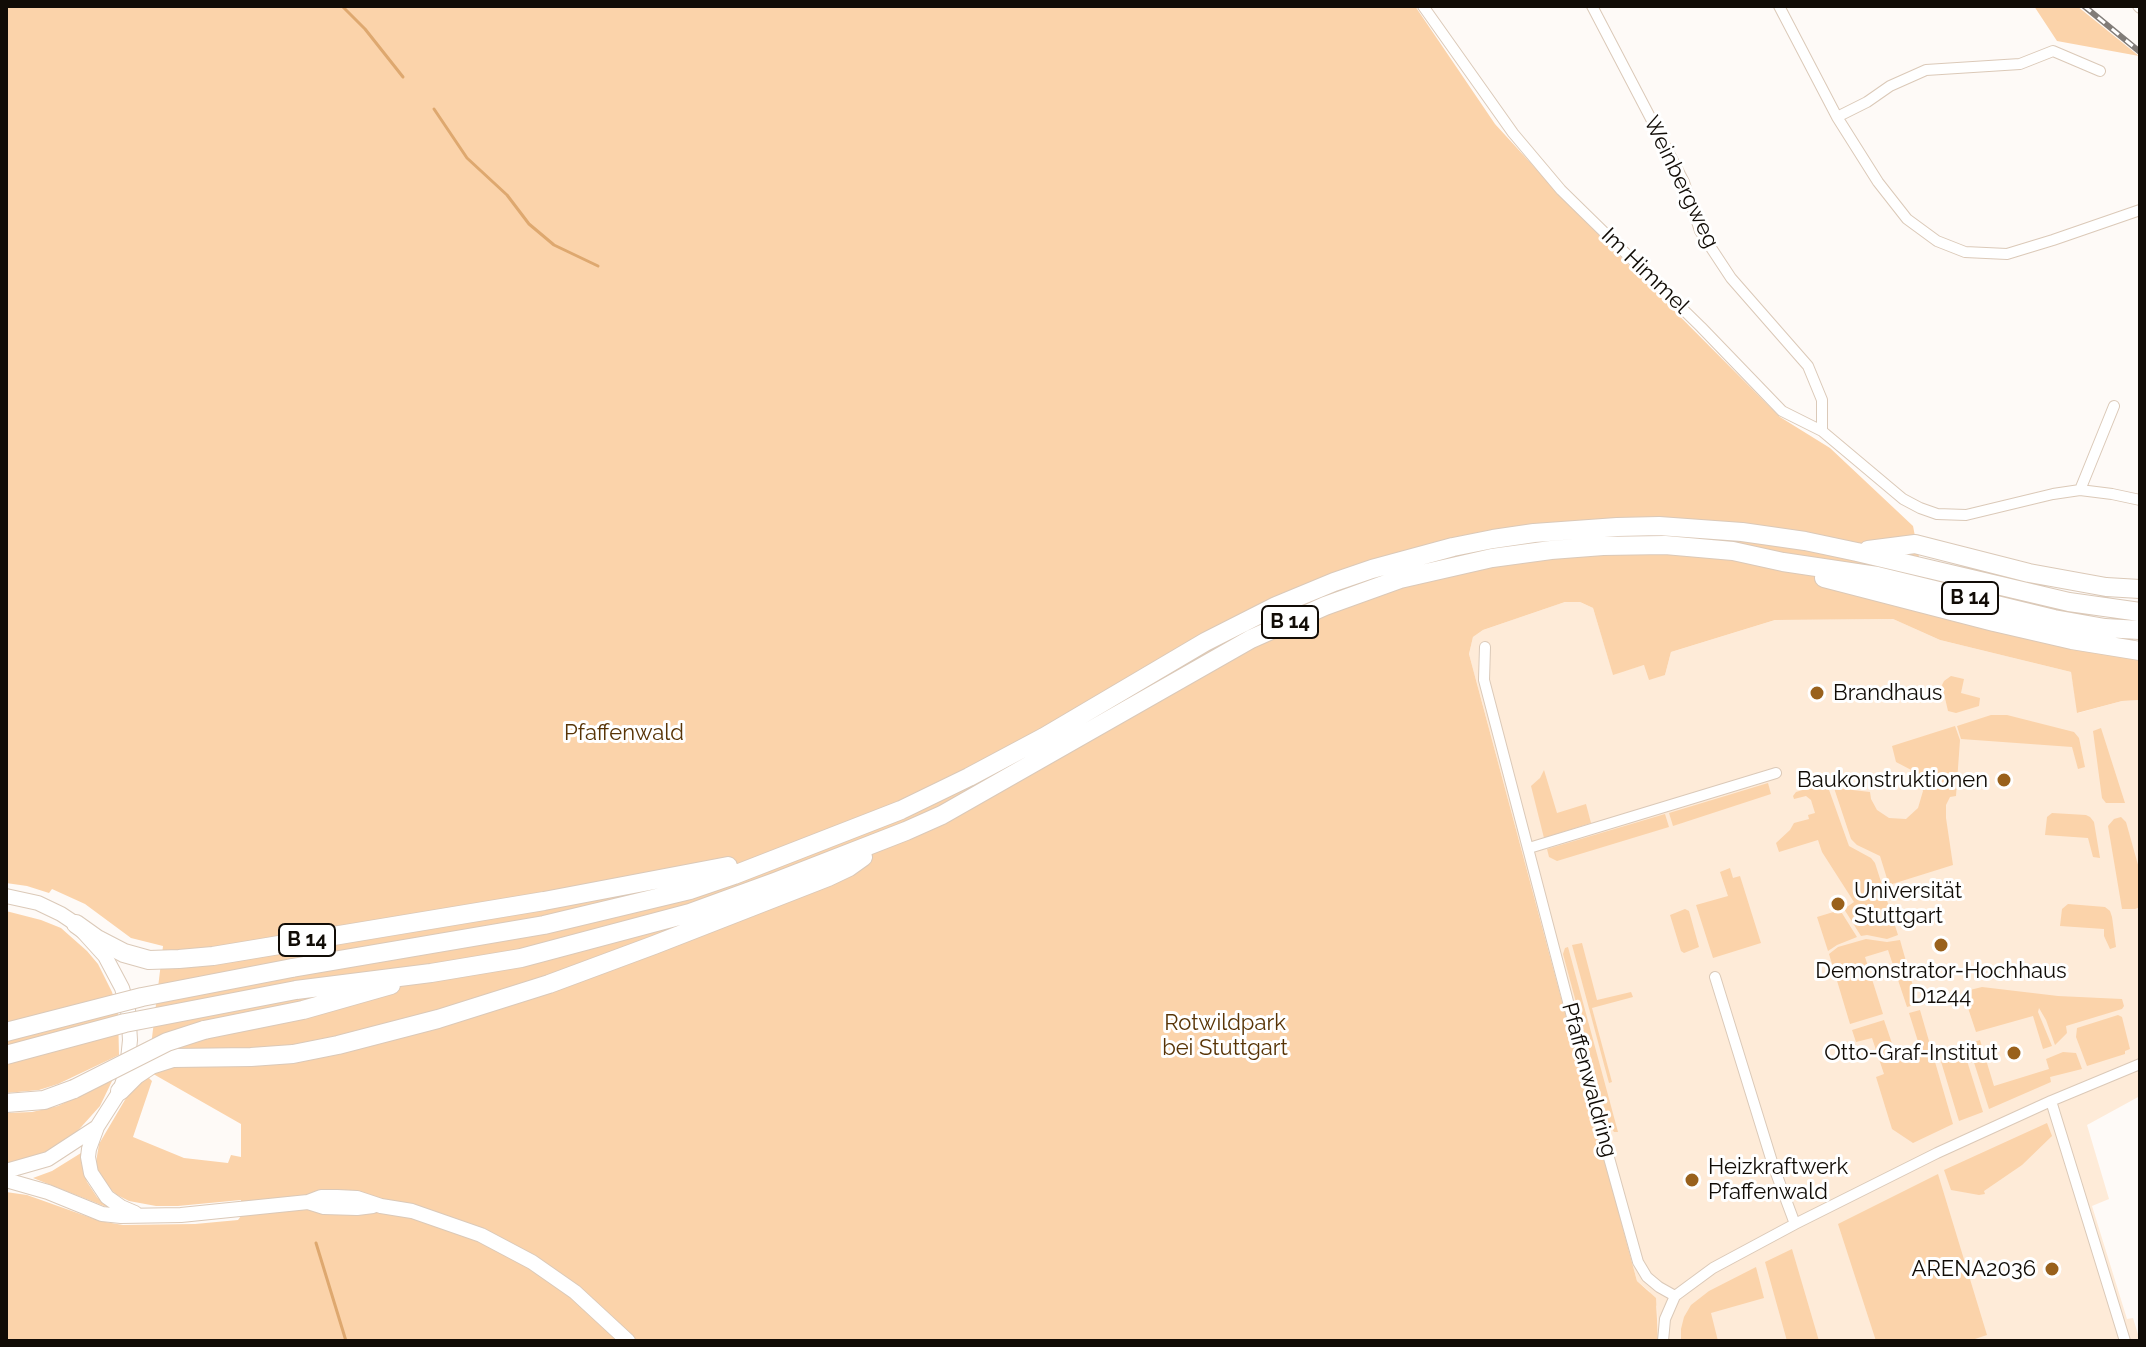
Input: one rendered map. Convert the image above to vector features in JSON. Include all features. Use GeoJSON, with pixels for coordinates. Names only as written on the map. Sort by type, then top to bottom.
{"type":"FeatureCollection","features":[{"type":"Feature","properties":{"kind":"highway","name":"B 14"},"geometry":{"type":"LineString","coordinates":[[76,924],[109,946],[140,958],[191,958],[625,887],[804,847],[901,810],[969,777],[1044,737],[1192,649],[1276,606],[1334,582],[1413,557],[1493,539],[1617,527],[1742,532],[1857,552],[2057,600],[2140,612]]}},
{"type":"Feature","properties":{"kind":"highway","name":"B 14"},"geometry":{"type":"LineString","coordinates":[[1857,552],[1915,544],[2029,573],[2106,587],[2140,589]]}},
{"type":"Feature","properties":{"kind":"highway","name":"B 14"},"geometry":{"type":"LineString","coordinates":[[6,1103],[44,1100],[74,1089],[167,1042],[204,1030],[335,1002],[431,973],[557,950],[690,913],[875,844],[942,815],[1251,639],[1325,606],[1400,579],[1492,558],[1603,546],[1665,545],[1733,551],[1877,576],[2054,619],[2105,628],[2140,630]]}},
{"type":"Feature","properties":{"kind":"highway","name":"B 14"},"geometry":{"type":"LineString","coordinates":[[1800,564],[1804,573],[1994,622],[2072,640],[2140,651]]}},
{"type":"Feature","properties":{"kind":"highway"},"geometry":{"type":"LineString","coordinates":[[120,1091],[151,1065],[173,1058],[270,1056],[327,1048],[438,1019],[549,984],[828,877],[867,855],[875,844]]}},
{"type":"Feature","properties":{"kind":"highway"},"geometry":{"type":"LineString","coordinates":[[6,1032],[142,997],[544,925],[690,890],[804,847]]}},
{"type":"Feature","properties":{"kind":"highway"},"geometry":{"type":"LineString","coordinates":[[6,1055],[125,1023],[296,990],[431,973]]}},
{"type":"Feature","properties":{"kind":"main road","name":"B 14"},"geometry":{"type":"LineString","coordinates":[[6,896],[38,903],[76,924]]}},
{"type":"Feature","properties":{"kind":"main road"},"geometry":{"type":"LineString","coordinates":[[76,924],[105,956],[116,974],[128,1009],[130,1026],[129,1053],[120,1091],[97,1127],[88,1157],[100,1189],[114,1203],[143,1216]]}},
{"type":"Feature","properties":{"kind":"main road"},"geometry":{"type":"LineString","coordinates":[[6,1171],[48,1159],[97,1127]]}},
{"type":"Feature","properties":{"kind":"main road"},"geometry":{"type":"LineString","coordinates":[[6,1180],[48,1192],[102,1214],[121,1216],[181,1215],[308,1202],[324,1207],[396,1207],[433,1217],[514,1251],[575,1292],[628,1341]]}},
{"type":"Feature","properties":{"kind":"street","name":"Im Himmel"},"geometry":{"type":"LineString","coordinates":[[1423,6],[1513,133],[1561,190],[1782,411],[1822,431],[1903,499],[1937,514],[1966,515],[2080,490],[2140,500]]}},
{"type":"Feature","properties":{"kind":"street","name":"Weinbergweg"},"geometry":{"type":"LineString","coordinates":[[1592,6],[1684,182],[1700,231],[1731,278],[1808,366],[1822,400],[1822,431]]}},
{"type":"Feature","properties":{"kind":"street"},"geometry":{"type":"LineString","coordinates":[[1779,6],[1837,117],[1878,182],[1907,219],[1937,241],[1965,252],[2007,254],[2140,210]]}},
{"type":"Feature","properties":{"kind":"street"},"geometry":{"type":"LineString","coordinates":[[1837,117],[1890,86],[1926,70],[2020,64],[2053,51],[2100,71]]}},
{"type":"Feature","properties":{"kind":"street"},"geometry":{"type":"LineString","coordinates":[[2080,490],[2114,406]]}},
{"type":"Feature","properties":{"kind":"street","name":"Pfaffenwaldring"},"geometry":{"type":"LineString","coordinates":[[1485,647],[1484,680],[1638,1262],[1647,1277],[1675,1296]]}},
{"type":"Feature","properties":{"kind":"street"},"geometry":{"type":"LineString","coordinates":[[1529,848],[1776,773]]}},
{"type":"Feature","properties":{"kind":"street"},"geometry":{"type":"LineString","coordinates":[[1715,977],[1773,1165],[1795,1224]]}},
{"type":"Feature","properties":{"kind":"street"},"geometry":{"type":"LineString","coordinates":[[1663,1341],[1665,1319],[1675,1296],[1713,1268],[1937,1153],[2140,1064]]}},
{"type":"Feature","properties":{"kind":"street"},"geometry":{"type":"LineString","coordinates":[[2051,1101],[2125,1341]]}},
{"type":"Feature","properties":{"kind":"shaded area","name":"Universität Stuttgart"},"geometry":{"type":"Polygon","coordinates":[[[1565,602],[1580,602],[1593,608],[1613,674],[1644,665],[1665,675],[1671,652],[1775,620],[1893,619],[1940,640],[2071,672],[2078,713],[2122,701],[2140,700],[2140,1096],[2087,1125],[2109,1199],[2092,1206],[2127,1319],[2133,1318],[2140,1341],[1658,1341],[1657,1307],[1649,1291],[1637,1281],[1469,654],[1473,637],[1483,630],[1565,602]]]}},
{"type":"Feature","properties":{"kind":"green space","name":"Pfaffenwald"},"geometry":{"type":"Polygon","coordinates":[[[6,6],[1415,6],[1495,124],[1571,207],[1780,417],[1830,448],[1913,526],[1930,613],[2140,660],[2140,700],[2122,701],[2077,713],[2071,672],[1940,640],[1893,619],[1775,620],[1671,652],[1665,675],[1649,680],[1644,665],[1613,675],[1593,608],[1580,602],[1565,602],[1483,630],[1473,637],[1469,654],[1637,1281],[1656,1298],[1658,1341],[6,1341],[6,1192],[27,1195],[100,1221],[123,1225],[238,1220],[241,1200],[178,1206],[129,1201],[108,1187],[99,1174],[96,1162],[99,1144],[129,1093],[147,1076],[152,1081],[133,1137],[184,1158],[228,1163],[231,1155],[241,1157],[241,1124],[148,1071],[163,946],[131,938],[85,904],[52,889],[49,893],[6,883],[6,6]]]}},
{"type":"Feature","properties":{"kind":"green space"},"geometry":{"type":"Polygon","coordinates":[[[2034,6],[2077,6],[2139,56],[2057,41],[2034,6]]]}},
{"type":"Feature","properties":{"kind":"green space"},"geometry":{"type":"Polygon","coordinates":[[[1951,676],[1964,679],[1961,693],[1980,698],[1979,706],[1956,713],[1948,711],[1942,685],[1951,676]]]}},
{"type":"Feature","properties":{"kind":"green space"},"geometry":{"type":"Polygon","coordinates":[[[1991,715],[2007,715],[2074,732],[2079,738],[2085,767],[2078,769],[2072,747],[1961,739],[1957,726],[1991,715]]]}},
{"type":"Feature","properties":{"kind":"green space"},"geometry":{"type":"Polygon","coordinates":[[[1955,726],[1960,740],[1956,796],[1950,797],[1946,805],[1953,865],[1889,885],[1880,856],[1851,839],[1833,785],[1870,792],[1877,810],[1889,818],[1906,819],[1918,808],[1923,791],[1917,773],[1896,762],[1892,746],[1955,726]]]}},
{"type":"Feature","properties":{"kind":"green space"},"geometry":{"type":"Polygon","coordinates":[[[2101,728],[2125,803],[2106,803],[2102,798],[2093,731],[2101,728]]]}},
{"type":"Feature","properties":{"kind":"green space"},"geometry":{"type":"Polygon","coordinates":[[[1544,770],[1557,813],[1586,804],[1591,823],[1544,838],[1531,786],[1544,770]]]}},
{"type":"Feature","properties":{"kind":"green space"},"geometry":{"type":"Polygon","coordinates":[[[1768,783],[1771,794],[1673,826],[1669,813],[1768,783]]]}},
{"type":"Feature","properties":{"kind":"green space"},"geometry":{"type":"Polygon","coordinates":[[[1822,784],[1828,787],[1849,846],[1875,863],[1898,935],[1887,939],[1861,936],[1844,909],[1854,902],[1822,852],[1818,840],[1779,852],[1776,843],[1794,823],[1809,819],[1808,815],[1815,813],[1811,800],[1806,796],[1794,799],[1793,796],[1796,792],[1822,784]]]}},
{"type":"Feature","properties":{"kind":"green space"},"geometry":{"type":"Polygon","coordinates":[[[2052,813],[2090,817],[2094,822],[2100,858],[2093,857],[2088,838],[2045,835],[2047,817],[2052,813]]]}},
{"type":"Feature","properties":{"kind":"green space"},"geometry":{"type":"Polygon","coordinates":[[[1665,814],[1669,827],[1557,861],[1549,857],[1547,849],[1665,814]]]}},
{"type":"Feature","properties":{"kind":"green space"},"geometry":{"type":"Polygon","coordinates":[[[2121,817],[2126,822],[2140,872],[2140,907],[2135,909],[2122,909],[2108,826],[2121,817]]]}},
{"type":"Feature","properties":{"kind":"green space"},"geometry":{"type":"Polygon","coordinates":[[[1730,868],[1733,878],[1740,876],[1761,943],[1713,958],[1696,905],[1728,896],[1720,872],[1730,868]]]}},
{"type":"Feature","properties":{"kind":"green space"},"geometry":{"type":"Polygon","coordinates":[[[2068,904],[2105,907],[2110,911],[2116,947],[2110,949],[2104,929],[2060,926],[2062,909],[2068,904]]]}},
{"type":"Feature","properties":{"kind":"green space"},"geometry":{"type":"Polygon","coordinates":[[[1685,909],[1689,911],[1699,947],[1684,953],[1670,915],[1685,909]]]}},
{"type":"Feature","properties":{"kind":"green space"},"geometry":{"type":"Polygon","coordinates":[[[1840,910],[1857,937],[1828,951],[1817,917],[1840,910]]]}},
{"type":"Feature","properties":{"kind":"green space"},"geometry":{"type":"Polygon","coordinates":[[[6,911],[61,928],[98,964],[118,1012],[119,1055],[58,1084],[39,1090],[6,1093],[6,911]]]}},
{"type":"Feature","properties":{"kind":"green space"},"geometry":{"type":"Polygon","coordinates":[[[1866,939],[1900,940],[1918,1004],[1907,1007],[1888,950],[1865,957],[1883,1014],[1850,1024],[1829,954],[1838,947],[1866,939]]]}},
{"type":"Feature","properties":{"kind":"green space"},"geometry":{"type":"Polygon","coordinates":[[[1582,943],[1597,1000],[1631,992],[1633,997],[1592,1008],[1612,1082],[1609,1083],[1572,945],[1582,943]]]}},
{"type":"Feature","properties":{"kind":"green space"},"geometry":{"type":"Polygon","coordinates":[[[1568,947],[1618,1132],[1614,1132],[1609,1125],[1563,954],[1568,947]]]}},
{"type":"Feature","properties":{"kind":"green space"},"geometry":{"type":"Polygon","coordinates":[[[1982,987],[2058,996],[2122,999],[2124,1006],[2066,1026],[2067,1033],[2055,1045],[2039,1008],[2052,1046],[2043,1049],[2033,1016],[1976,1032],[1964,996],[1966,991],[1982,987]]]}},
{"type":"Feature","properties":{"kind":"green space"},"geometry":{"type":"Polygon","coordinates":[[[1920,1010],[1953,1124],[1913,1143],[1892,1129],[1876,1077],[1884,1074],[1872,1038],[1856,1042],[1852,1030],[1884,1020],[1897,1058],[1921,1051],[1909,1013],[1920,1010]]]}},
{"type":"Feature","properties":{"kind":"green space"},"geometry":{"type":"Polygon","coordinates":[[[2118,1015],[2122,1017],[2130,1049],[2125,1054],[2087,1066],[2076,1037],[2077,1028],[2118,1015]]]}},
{"type":"Feature","properties":{"kind":"green space"},"geometry":{"type":"Polygon","coordinates":[[[1980,1040],[1994,1086],[2049,1069],[2046,1059],[2063,1052],[2076,1053],[2082,1069],[2050,1077],[2051,1082],[1989,1109],[1968,1044],[1980,1040]]]}},
{"type":"Feature","properties":{"kind":"green space"},"geometry":{"type":"Polygon","coordinates":[[[1963,1048],[1983,1112],[1959,1121],[1939,1055],[1963,1048]]]}},
{"type":"Feature","properties":{"kind":"green space"},"geometry":{"type":"Polygon","coordinates":[[[113,1079],[100,1106],[74,1135],[52,1152],[6,1166],[6,1113],[32,1112],[58,1106],[113,1079]]]}},
{"type":"Feature","properties":{"kind":"green space"},"geometry":{"type":"Polygon","coordinates":[[[2047,1123],[2052,1136],[2022,1165],[1984,1191],[1985,1194],[1951,1190],[1944,1170],[2047,1123]]]}},
{"type":"Feature","properties":{"kind":"green space"},"geometry":{"type":"Polygon","coordinates":[[[81,1153],[87,1182],[109,1208],[33,1178],[52,1171],[81,1153]]]}},
{"type":"Feature","properties":{"kind":"green space"},"geometry":{"type":"Polygon","coordinates":[[[1938,1174],[1987,1335],[1969,1341],[1876,1341],[1838,1224],[1938,1174]]]}},
{"type":"Feature","properties":{"kind":"green space"},"geometry":{"type":"Polygon","coordinates":[[[1792,1249],[1819,1341],[1787,1341],[1765,1262],[1792,1249]]]}},
{"type":"Feature","properties":{"kind":"green space"},"geometry":{"type":"Polygon","coordinates":[[[1756,1267],[1764,1298],[1711,1313],[1718,1341],[1681,1341],[1684,1317],[1691,1305],[1709,1291],[1756,1267]]]}},
{"type":"Feature","properties":{"kind":"waterway"},"geometry":{"type":"LineString","coordinates":[[342,6],[365,29],[403,77]]}},
{"type":"Feature","properties":{"kind":"waterway"},"geometry":{"type":"LineString","coordinates":[[434,109],[467,158],[507,195],[529,224],[554,245],[598,266]]}},
{"type":"Feature","properties":{"kind":"waterway"},"geometry":{"type":"LineString","coordinates":[[316,1243],[346,1341]]}},
{"type":"Feature","properties":{"kind":"railway"},"geometry":{"type":"LineString","coordinates":[[2084,6],[2140,52]]}},
{"type":"Feature","properties":{"kind":"place","name":"Brandhaus"},"geometry":{"type":"Point","coordinates":[1817,693]}},
{"type":"Feature","properties":{"kind":"place","name":"Baukonstruktionen"},"geometry":{"type":"Point","coordinates":[2004,780]}},
{"type":"Feature","properties":{"kind":"place","name":"Universität Stuttgart"},"geometry":{"type":"Point","coordinates":[1838,904]}},
{"type":"Feature","properties":{"kind":"place","name":"Demonstrator-Hochhaus D1244"},"geometry":{"type":"Point","coordinates":[1941,945]}},
{"type":"Feature","properties":{"kind":"place","name":"Otto-Graf-Institut"},"geometry":{"type":"Point","coordinates":[2014,1053]}},
{"type":"Feature","properties":{"kind":"place","name":"Heizkraftwerk Pfaffenwald"},"geometry":{"type":"Point","coordinates":[1692,1180]}},
{"type":"Feature","properties":{"kind":"place","name":"ARENA2036"},"geometry":{"type":"Point","coordinates":[2052,1269]}},
{"type":"Feature","properties":{"kind":"park label","name":"Rotwildpark bei Stuttgart"},"geometry":{"type":"Point","coordinates":[1225,1036]}}]}
